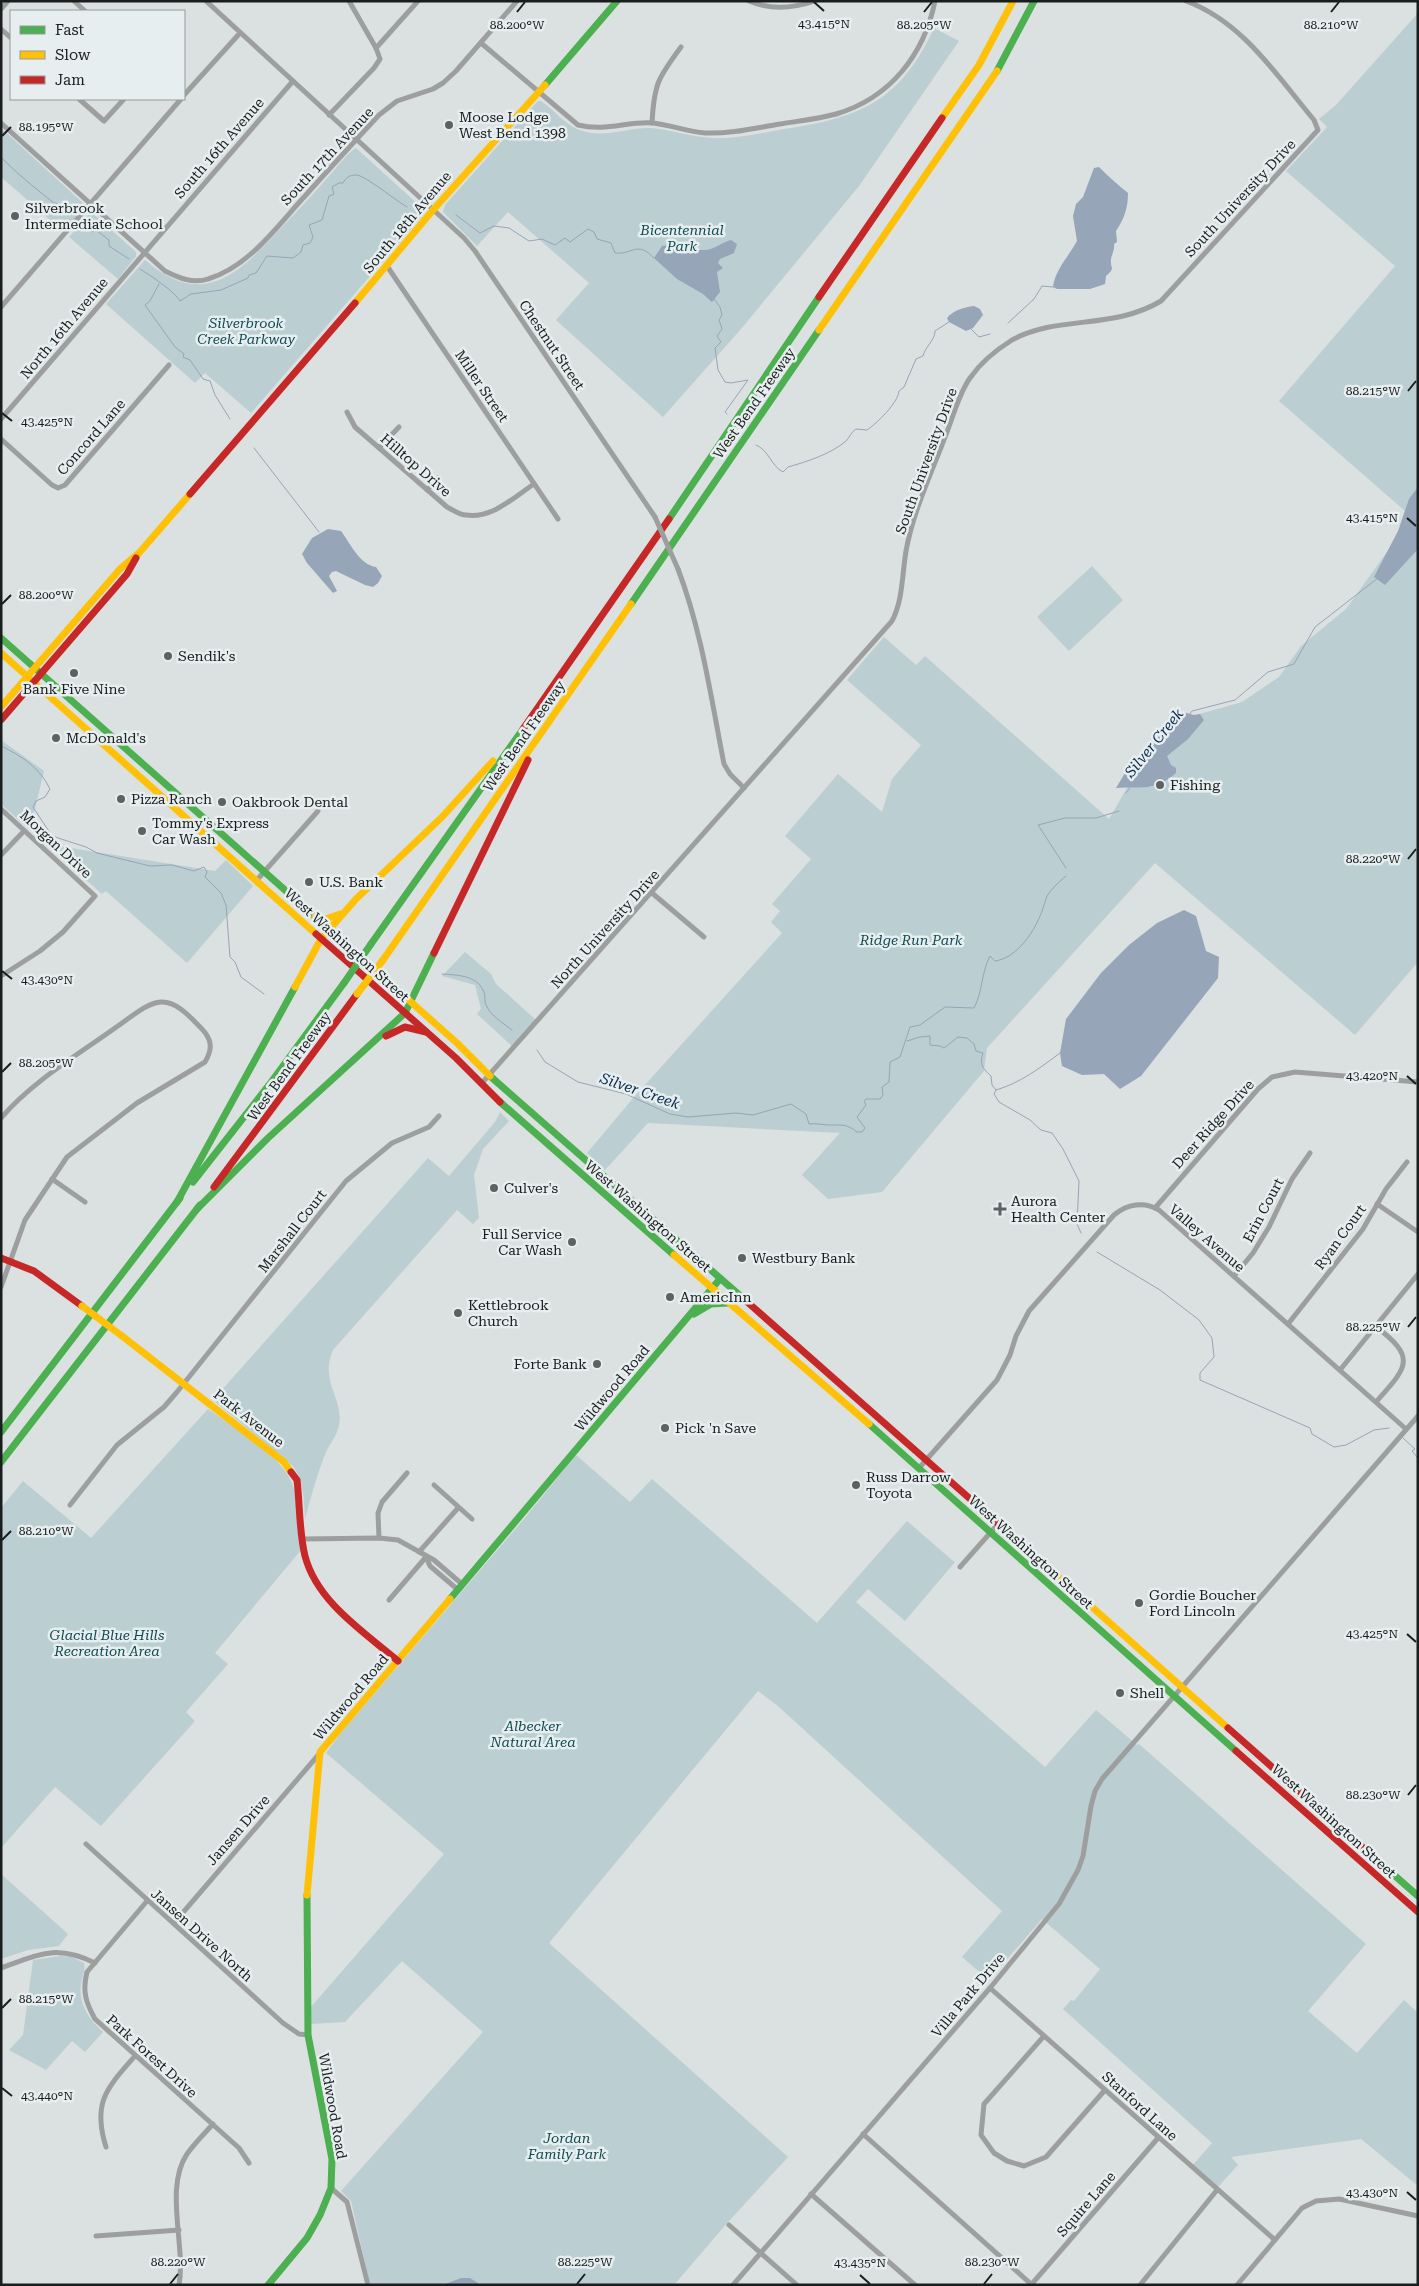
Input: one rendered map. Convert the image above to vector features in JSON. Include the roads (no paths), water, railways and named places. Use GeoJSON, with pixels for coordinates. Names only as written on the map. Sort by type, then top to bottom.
{"type":"FeatureCollection","features":[{"type":"Feature","properties":{"kind":"main road","name":"South 18th Avenue"},"geometry":{"type":"LineString","coordinates":[[138,553],[387,266],[433,210],[617,1]]}},
{"type":"Feature","properties":{"kind":"main road","name":"West Bend Freeway"},"geometry":{"type":"LineString","coordinates":[[1,1432],[269,1085],[344,983],[616,597],[767,373],[979,65],[1013,1]]}},
{"type":"Feature","properties":{"kind":"main road","name":"West Bend Freeway"},"geometry":{"type":"LineString","coordinates":[[1,1462],[197,1210],[383,960],[995,74],[1034,1]]}},
{"type":"Feature","properties":{"kind":"main road"},"geometry":{"type":"LineString","coordinates":[[1,707],[120,569],[138,553]]}},
{"type":"Feature","properties":{"kind":"main road"},"geometry":{"type":"LineString","coordinates":[[1,720],[126,574],[138,553]]}},
{"type":"Feature","properties":{"kind":"main road","name":"West Washington Street"},"geometry":{"type":"LineString","coordinates":[[1,638],[411,1002],[490,1076],[926,1459],[1418,1896]]}},
{"type":"Feature","properties":{"kind":"main road","name":"West Washington Street"},"geometry":{"type":"LineString","coordinates":[[1,653],[405,1013],[481,1084],[712,1289],[774,1340],[919,1468],[1418,1912]]}},
{"type":"Feature","properties":{"kind":"main road"},"geometry":{"type":"LineString","coordinates":[[177,1202],[321,939],[342,913],[475,782],[534,712]]}},
{"type":"Feature","properties":{"kind":"main road"},"geometry":{"type":"LineString","coordinates":[[197,1210],[268,1138],[377,1041],[405,1013],[491,833],[544,728]]}},
{"type":"Feature","properties":{"kind":"main road"},"geometry":{"type":"LineString","coordinates":[[315,917],[326,919],[342,913]]}},
{"type":"Feature","properties":{"kind":"main road"},"geometry":{"type":"LineString","coordinates":[[377,1041],[405,1027],[426,1032]]}},
{"type":"Feature","properties":{"kind":"main road","name":"Park Avenue"},"geometry":{"type":"LineString","coordinates":[[1,1258],[34,1271],[122,1336],[284,1462],[297,1480],[305,1555],[311,1572],[331,1603],[398,1661]]}},
{"type":"Feature","properties":{"kind":"main road","name":"Wildwood Road"},"geometry":{"type":"LineString","coordinates":[[268,2285],[307,2238],[320,2215],[331,2188],[332,2159],[308,2036],[307,1891],[320,1752],[720,1280]]}},
{"type":"Feature","properties":{"kind":"main road"},"geometry":{"type":"LineString","coordinates":[[689,1317],[711,1304],[728,1303]]}},
{"type":"Feature","properties":{"kind":"street"},"geometry":{"type":"LineString","coordinates":[[1,9],[8,1]]}},
{"type":"Feature","properties":{"kind":"street"},"geometry":{"type":"LineString","coordinates":[[74,1],[84,10]]}},
{"type":"Feature","properties":{"kind":"street","name":"Chestnut Street"},"geometry":{"type":"LineString","coordinates":[[206,1],[475,251],[655,517],[691,603],[724,764],[730,774],[744,788]]}},
{"type":"Feature","properties":{"kind":"street"},"geometry":{"type":"LineString","coordinates":[[329,115],[374,68],[380,59],[376,48],[349,1]]}},
{"type":"Feature","properties":{"kind":"street"},"geometry":{"type":"LineString","coordinates":[[376,48],[418,1]]}},
{"type":"Feature","properties":{"kind":"street","name":"South 17th Avenue"},"geometry":{"type":"LineString","coordinates":[[1,123],[165,271],[177,278],[198,281],[222,274],[254,252],[379,114],[397,102],[433,89],[443,83],[517,1]]}},
{"type":"Feature","properties":{"kind":"street"},"geometry":{"type":"LineString","coordinates":[[749,1],[769,7],[804,5],[815,1]]}},
{"type":"Feature","properties":{"kind":"street"},"geometry":{"type":"LineString","coordinates":[[481,43],[578,125],[592,129],[652,123],[703,133],[725,133],[834,114],[858,106],[894,81],[913,60],[930,25],[935,1]]}},
{"type":"Feature","properties":{"kind":"street","name":"South University Drive"},"geometry":{"type":"LineString","coordinates":[[744,788],[892,621],[898,609],[906,550],[915,515],[964,388],[978,367],[1000,348],[1028,333],[1136,314],[1160,301],[1318,130],[1314,120],[1238,31],[1216,15],[1186,1]]}},
{"type":"Feature","properties":{"kind":"street"},"geometry":{"type":"LineString","coordinates":[[1,28],[10,37]]}},
{"type":"Feature","properties":{"kind":"street"},"geometry":{"type":"LineString","coordinates":[[185,94],[240,33]]}},
{"type":"Feature","properties":{"kind":"street"},"geometry":{"type":"LineString","coordinates":[[652,123],[653,96],[660,76],[681,47]]}},
{"type":"Feature","properties":{"kind":"street","name":"South 16th Avenue"},"geometry":{"type":"LineString","coordinates":[[144,252],[292,81]]}},
{"type":"Feature","properties":{"kind":"street"},"geometry":{"type":"LineString","coordinates":[[80,100],[104,121],[123,100]]}},
{"type":"Feature","properties":{"kind":"street"},"geometry":{"type":"LineString","coordinates":[[1,308],[179,100]]}},
{"type":"Feature","properties":{"kind":"street","name":"North 16th Avenue"},"geometry":{"type":"LineString","coordinates":[[1,419],[144,252]]}},
{"type":"Feature","properties":{"kind":"street","name":"Miller Street"},"geometry":{"type":"LineString","coordinates":[[387,266],[558,519]]}},
{"type":"Feature","properties":{"kind":"street","name":"Concord Lane"},"geometry":{"type":"LineString","coordinates":[[1,439],[52,485],[58,488],[65,485],[169,365]]}},
{"type":"Feature","properties":{"kind":"street","name":"Hilltop Drive"},"geometry":{"type":"LineString","coordinates":[[348,412],[354,427],[447,507],[464,515],[482,515],[497,509],[534,484]]}},
{"type":"Feature","properties":{"kind":"street"},"geometry":{"type":"LineString","coordinates":[[379,448],[399,427]]}},
{"type":"Feature","properties":{"kind":"street"},"geometry":{"type":"LineString","coordinates":[[427,490],[438,478]]}},
{"type":"Feature","properties":{"kind":"street","name":"North University Drive"},"geometry":{"type":"LineString","coordinates":[[481,1084],[744,788]]}},
{"type":"Feature","properties":{"kind":"street","name":"Morgan Drive"},"geometry":{"type":"LineString","coordinates":[[1,809],[95,896],[63,932],[46,946],[1,976]]}},
{"type":"Feature","properties":{"kind":"street"},"geometry":{"type":"LineString","coordinates":[[256,881],[318,811]]}},
{"type":"Feature","properties":{"kind":"street"},"geometry":{"type":"LineString","coordinates":[[1,855],[24,831]]}},
{"type":"Feature","properties":{"kind":"street"},"geometry":{"type":"LineString","coordinates":[[652,893],[704,937]]}},
{"type":"Feature","properties":{"kind":"street"},"geometry":{"type":"LineString","coordinates":[[1,1118],[14,1104],[50,1073],[142,1010],[160,1002],[173,1003],[204,1030],[212,1043],[210,1054],[205,1062],[137,1103],[68,1157],[25,1220],[1,1287]]}},
{"type":"Feature","properties":{"kind":"street","name":"Deer Ridge Drive"},"geometry":{"type":"LineString","coordinates":[[1154,1208],[1258,1089],[1272,1077],[1295,1072],[1418,1082]]}},
{"type":"Feature","properties":{"kind":"street","name":"Marshall Court"},"geometry":{"type":"LineString","coordinates":[[70,1505],[117,1446],[164,1408],[346,1181],[392,1143],[429,1127],[438,1116]]}},
{"type":"Feature","properties":{"kind":"street","name":"Erin Court"},"geometry":{"type":"LineString","coordinates":[[1234,1276],[1269,1227],[1288,1186],[1310,1153]]}},
{"type":"Feature","properties":{"kind":"street","name":"Ryan Court"},"geometry":{"type":"LineString","coordinates":[[1288,1324],[1363,1229],[1377,1204],[1407,1162]]}},
{"type":"Feature","properties":{"kind":"street"},"geometry":{"type":"LineString","coordinates":[[52,1179],[85,1202]]}},
{"type":"Feature","properties":{"kind":"street","name":"Valley Avenue"},"geometry":{"type":"LineString","coordinates":[[919,1468],[997,1380],[1010,1355],[1016,1336],[1028,1311],[1114,1215],[1120,1210],[1138,1204],[1154,1208],[1234,1276],[1406,1429]]}},
{"type":"Feature","properties":{"kind":"street"},"geometry":{"type":"LineString","coordinates":[[1377,1204],[1418,1232]]}},
{"type":"Feature","properties":{"kind":"street"},"geometry":{"type":"LineString","coordinates":[[1340,1370],[1418,1274]]}},
{"type":"Feature","properties":{"kind":"street"},"geometry":{"type":"LineString","coordinates":[[1375,1326],[1399,1346],[1403,1353],[1404,1363],[1400,1374],[1376,1402]]}},
{"type":"Feature","properties":{"kind":"street","name":"Villa Park Drive"},"geometry":{"type":"LineString","coordinates":[[733,2285],[990,1988],[1059,1904],[1070,1887],[1083,1856],[1091,1806],[1095,1791],[1102,1779],[1173,1695],[1418,1416]]}},
{"type":"Feature","properties":{"kind":"street"},"geometry":{"type":"LineString","coordinates":[[379,1538],[378,1513],[382,1502],[407,1473]]}},
{"type":"Feature","properties":{"kind":"street"},"geometry":{"type":"LineString","coordinates":[[434,1485],[472,1519]]}},
{"type":"Feature","properties":{"kind":"street"},"geometry":{"type":"LineString","coordinates":[[419,1552],[458,1508]]}},
{"type":"Feature","properties":{"kind":"street"},"geometry":{"type":"LineString","coordinates":[[960,1568],[998,1524]]}},
{"type":"Feature","properties":{"kind":"street"},"geometry":{"type":"LineString","coordinates":[[303,1540],[379,1538],[398,1540],[426,1557],[430,1566],[460,1587]]}},
{"type":"Feature","properties":{"kind":"street"},"geometry":{"type":"LineString","coordinates":[[389,1600],[426,1557]]}},
{"type":"Feature","properties":{"kind":"street","name":"Jansen Drive"},"geometry":{"type":"LineString","coordinates":[[174,1923],[320,1752]]}},
{"type":"Feature","properties":{"kind":"street","name":"Jansen Drive North"},"geometry":{"type":"LineString","coordinates":[[86,1844],[283,2023],[299,2034],[308,2036]]}},
{"type":"Feature","properties":{"kind":"street","name":"Park Forest Drive"},"geometry":{"type":"LineString","coordinates":[[147,1901],[87,1972],[83,1986],[87,2005],[95,2019],[239,2148],[249,2163]]}},
{"type":"Feature","properties":{"kind":"street"},"geometry":{"type":"LineString","coordinates":[[1,1968],[37,1955],[65,1951],[95,1962]]}},
{"type":"Feature","properties":{"kind":"street","name":"Stanford Lane"},"geometry":{"type":"LineString","coordinates":[[990,1988],[1275,2240]]}},
{"type":"Feature","properties":{"kind":"street"},"geometry":{"type":"LineString","coordinates":[[1044,2036],[984,2104],[981,2135],[994,2153],[1007,2162],[1024,2166],[1046,2157],[1105,2090]]}},
{"type":"Feature","properties":{"kind":"street"},"geometry":{"type":"LineString","coordinates":[[106,2147],[100,2130],[100,2110],[109,2086],[135,2056]]}},
{"type":"Feature","properties":{"kind":"street"},"geometry":{"type":"LineString","coordinates":[[179,2285],[182,2268],[178,2182],[186,2155],[213,2124]]}},
{"type":"Feature","properties":{"kind":"street"},"geometry":{"type":"LineString","coordinates":[[863,2134],[1031,2285]]}},
{"type":"Feature","properties":{"kind":"street","name":"Squire Lane"},"geometry":{"type":"LineString","coordinates":[[1031,2285],[1158,2138]]}},
{"type":"Feature","properties":{"kind":"street"},"geometry":{"type":"LineString","coordinates":[[331,2188],[347,2202],[368,2285]]}},
{"type":"Feature","properties":{"kind":"street"},"geometry":{"type":"LineString","coordinates":[[1140,2285],[1217,2190]]}},
{"type":"Feature","properties":{"kind":"street"},"geometry":{"type":"LineString","coordinates":[[811,2194],[915,2285]]}},
{"type":"Feature","properties":{"kind":"street"},"geometry":{"type":"LineString","coordinates":[[1236,2285],[1302,2208],[1316,2201],[1328,2198],[1339,2199],[1418,2216]]}},
{"type":"Feature","properties":{"kind":"street"},"geometry":{"type":"LineString","coordinates":[[729,2225],[797,2285]]}},
{"type":"Feature","properties":{"kind":"street"},"geometry":{"type":"LineString","coordinates":[[96,2236],[179,2230]]}},
{"type":"Feature","properties":{"kind":"water"},"geometry":{"type":"Polygon","coordinates":[[[1099,167],[1128,193],[1125,213],[1116,231],[1117,242],[1114,244],[1111,259],[1112,270],[1106,276],[1105,284],[1090,289],[1057,289],[1053,287],[1056,275],[1077,241],[1073,216],[1076,204],[1083,197],[1094,168],[1099,167]]]}},
{"type":"Feature","properties":{"kind":"water"},"geometry":{"type":"Polygon","coordinates":[[[731,240],[737,244],[734,253],[720,259],[718,263],[723,268],[717,272],[720,292],[712,302],[703,294],[677,279],[654,258],[662,246],[705,250],[712,249],[731,240]]]}},
{"type":"Feature","properties":{"kind":"water"},"geometry":{"type":"Polygon","coordinates":[[[974,306],[980,309],[983,315],[973,328],[966,331],[949,322],[947,318],[952,313],[974,306]]]}},
{"type":"Feature","properties":{"kind":"water"},"geometry":{"type":"Polygon","coordinates":[[[1418,487],[1418,549],[1385,585],[1374,577],[1398,531],[1409,499],[1418,487]]]}},
{"type":"Feature","properties":{"kind":"water"},"geometry":{"type":"Polygon","coordinates":[[[328,529],[341,531],[360,558],[376,567],[382,576],[378,583],[373,587],[365,585],[336,571],[332,572],[329,576],[337,591],[333,593],[307,563],[302,554],[312,538],[328,529]]]}},
{"type":"Feature","properties":{"kind":"water"},"geometry":{"type":"Polygon","coordinates":[[[1183,712],[1194,715],[1200,714],[1204,720],[1188,739],[1167,756],[1171,765],[1176,768],[1176,773],[1154,786],[1116,788],[1128,768],[1183,712]]]}},
{"type":"Feature","properties":{"kind":"water"},"geometry":{"type":"Polygon","coordinates":[[[1184,910],[1196,916],[1206,951],[1219,957],[1218,978],[1141,1076],[1120,1089],[1104,1074],[1082,1075],[1062,1066],[1060,1053],[1066,1019],[1101,973],[1129,945],[1157,923],[1184,910]]]}},
{"type":"Feature","properties":{"kind":"water"},"geometry":{"type":"Polygon","coordinates":[[[461,2278],[470,2278],[481,2285],[443,2285],[461,2278]]]}},
{"type":"Feature","properties":{"kind":"waterway"},"geometry":{"type":"LineString","coordinates":[[1,157],[50,200],[68,208],[74,213]]}},
{"type":"Feature","properties":{"kind":"waterway"},"geometry":{"type":"LineString","coordinates":[[140,269],[156,279],[180,301],[191,294],[221,290],[256,273],[267,256],[293,258],[301,252],[303,245],[310,243],[313,237],[309,225],[322,220],[329,196],[334,194],[332,187],[343,183],[351,176],[356,175],[366,179],[407,207]]}},
{"type":"Feature","properties":{"kind":"waterway"},"geometry":{"type":"LineString","coordinates":[[456,215],[480,233],[494,226],[509,228],[529,241],[542,239],[555,245],[565,238],[570,242],[588,229],[594,232],[597,239],[611,243],[615,253],[639,249],[654,258]]}},
{"type":"Feature","properties":{"kind":"waterway"},"geometry":{"type":"LineString","coordinates":[[85,223],[87,228],[92,232],[96,230],[109,240],[109,246],[129,259]]}},
{"type":"Feature","properties":{"kind":"waterway"},"geometry":{"type":"LineString","coordinates":[[159,284],[150,301],[145,305],[175,347],[184,354],[183,357],[190,360],[203,379],[210,381],[215,395],[230,419]]}},
{"type":"Feature","properties":{"kind":"waterway"},"geometry":{"type":"LineString","coordinates":[[1008,323],[1034,299],[1042,286],[1053,287]]}},
{"type":"Feature","properties":{"kind":"waterway"},"geometry":{"type":"LineString","coordinates":[[714,299],[720,307],[722,315],[719,320],[722,329],[717,336],[721,342],[715,348],[718,370],[725,382],[731,383],[748,380],[725,412],[727,414]]}},
{"type":"Feature","properties":{"kind":"waterway"},"geometry":{"type":"LineString","coordinates":[[756,445],[764,450],[783,472],[788,467],[826,454],[840,446],[856,429],[867,430],[891,407],[899,391],[904,387],[916,359],[923,356],[935,331],[949,322]]}},
{"type":"Feature","properties":{"kind":"waterway"},"geometry":{"type":"LineString","coordinates":[[971,329],[979,337],[990,334]]}},
{"type":"Feature","properties":{"kind":"waterway"},"geometry":{"type":"LineString","coordinates":[[254,448],[319,532]]}},
{"type":"Feature","properties":{"kind":"waterway","name":"Silver Creek"},"geometry":{"type":"LineString","coordinates":[[1189,715],[1192,711],[1235,700],[1268,672],[1294,664],[1315,627],[1378,578]]}},
{"type":"Feature","properties":{"kind":"waterway","name":"Silver Creek"},"geometry":{"type":"LineString","coordinates":[[1,746],[30,763],[50,789],[45,797],[36,801],[33,807],[52,836],[86,847],[97,853],[150,866],[172,865],[194,871],[204,867],[207,872],[205,877],[221,893],[226,905],[230,957],[235,962],[241,977],[264,994]]}},
{"type":"Feature","properties":{"kind":"waterway","name":"Silver Creek"},"geometry":{"type":"LineString","coordinates":[[1126,793],[1130,788]]}},
{"type":"Feature","properties":{"kind":"waterway","name":"Silver Creek"},"geometry":{"type":"LineString","coordinates":[[1066,868],[1038,825],[1065,818],[1096,818],[1119,811]]}},
{"type":"Feature","properties":{"kind":"waterway","name":"Silver Creek"},"geometry":{"type":"LineString","coordinates":[[537,1050],[545,1062],[578,1082],[626,1094],[670,1114],[688,1117],[736,1113],[753,1115],[791,1104],[806,1114],[809,1124],[844,1126],[857,1132],[862,1132],[865,1128],[857,1117],[866,1105],[864,1101],[866,1099],[880,1099],[883,1095],[882,1087],[889,1082],[890,1062],[900,1057],[910,1027],[920,1025],[945,1007],[974,1008],[990,956],[995,961],[1011,955],[1018,949],[1035,927],[1047,896],[1066,876]]}},
{"type":"Feature","properties":{"kind":"waterway","name":"Silver Creek"},"geometry":{"type":"LineString","coordinates":[[442,974],[465,977],[476,981],[484,992],[485,1003],[488,1009],[497,1019],[512,1030]]}},
{"type":"Feature","properties":{"kind":"waterway"},"geometry":{"type":"LineString","coordinates":[[907,1041],[930,1036],[930,1045],[944,1048],[958,1037],[967,1038],[974,1044],[976,1051],[983,1053],[981,1060],[983,1066],[991,1076],[992,1085],[996,1090],[1022,1079],[1060,1053]]}},
{"type":"Feature","properties":{"kind":"waterway"},"geometry":{"type":"LineString","coordinates":[[996,1090],[994,1094],[999,1102],[1030,1120],[1041,1130],[1052,1133],[1063,1149],[1079,1181],[1077,1224],[1081,1233]]}},
{"type":"Feature","properties":{"kind":"waterway"},"geometry":{"type":"LineString","coordinates":[[1097,1252],[1160,1290],[1199,1320],[1212,1338],[1214,1357],[1200,1373],[1200,1380],[1310,1428],[1312,1434],[1334,1447],[1346,1445],[1374,1430],[1389,1428]]}},
{"type":"Feature","properties":{"kind":"waterway"},"geometry":{"type":"LineString","coordinates":[[1403,1438],[1415,1449],[1412,1451],[1418,1458]]}},
{"type":"Feature","properties":{"kind":"place","name":"Moose Lodge West Bend 1398"},"geometry":{"type":"Point","coordinates":[449,125]}},
{"type":"Feature","properties":{"kind":"place","name":"Silverbrook Intermediate School"},"geometry":{"type":"Point","coordinates":[15,216]}},
{"type":"Feature","properties":{"kind":"place","name":"Sendik's"},"geometry":{"type":"Point","coordinates":[168,656]}},
{"type":"Feature","properties":{"kind":"place","name":"Bank Five Nine"},"geometry":{"type":"Point","coordinates":[74,673]}},
{"type":"Feature","properties":{"kind":"place","name":"McDonald's"},"geometry":{"type":"Point","coordinates":[56,738]}},
{"type":"Feature","properties":{"kind":"place","name":"Fishing"},"geometry":{"type":"Point","coordinates":[1160,785]}},
{"type":"Feature","properties":{"kind":"place","name":"Pizza Ranch"},"geometry":{"type":"Point","coordinates":[121,799]}},
{"type":"Feature","properties":{"kind":"place","name":"Oakbrook Dental"},"geometry":{"type":"Point","coordinates":[222,802]}},
{"type":"Feature","properties":{"kind":"place","name":"Tommy's Express Car Wash"},"geometry":{"type":"Point","coordinates":[142,831]}},
{"type":"Feature","properties":{"kind":"place","name":"U.S. Bank"},"geometry":{"type":"Point","coordinates":[309,882]}},
{"type":"Feature","properties":{"kind":"place","name":"Culver's"},"geometry":{"type":"Point","coordinates":[494,1188]}},
{"type":"Feature","properties":{"kind":"place","name":"Aurora Health Center"},"geometry":{"type":"Point","coordinates":[1000,1209]}},
{"type":"Feature","properties":{"kind":"place","name":"Full Service Car Wash"},"geometry":{"type":"Point","coordinates":[572,1242]}},
{"type":"Feature","properties":{"kind":"place","name":"Westbury Bank"},"geometry":{"type":"Point","coordinates":[742,1258]}},
{"type":"Feature","properties":{"kind":"place","name":"AmericInn"},"geometry":{"type":"Point","coordinates":[670,1297]}},
{"type":"Feature","properties":{"kind":"place","name":"Kettlebrook Church"},"geometry":{"type":"Point","coordinates":[458,1313]}},
{"type":"Feature","properties":{"kind":"place","name":"Forte Bank"},"geometry":{"type":"Point","coordinates":[597,1364]}},
{"type":"Feature","properties":{"kind":"place","name":"Pick 'n Save"},"geometry":{"type":"Point","coordinates":[665,1428]}},
{"type":"Feature","properties":{"kind":"place","name":"Russ Darrow Toyota"},"geometry":{"type":"Point","coordinates":[856,1485]}},
{"type":"Feature","properties":{"kind":"place","name":"Gordie Boucher Ford Lincoln"},"geometry":{"type":"Point","coordinates":[1139,1603]}},
{"type":"Feature","properties":{"kind":"place","name":"Shell"},"geometry":{"type":"Point","coordinates":[1120,1693]}},
{"type":"Feature","properties":{"kind":"park label","name":"Bicentennial Park"},"geometry":{"type":"Point","coordinates":[682,238]}},
{"type":"Feature","properties":{"kind":"park label","name":"Silverbrook Creek Parkway"},"geometry":{"type":"Point","coordinates":[246,332]}},
{"type":"Feature","properties":{"kind":"park label","name":"Ridge Run Park"},"geometry":{"type":"Point","coordinates":[911,940]}},
{"type":"Feature","properties":{"kind":"park label","name":"Glacial Blue Hills Recreation Area"},"geometry":{"type":"Point","coordinates":[107,1644]}},
{"type":"Feature","properties":{"kind":"park label","name":"Albecker Natural Area"},"geometry":{"type":"Point","coordinates":[533,1734]}},
{"type":"Feature","properties":{"kind":"park label","name":"Jordan Family Park"},"geometry":{"type":"Point","coordinates":[567,2146]}}]}
